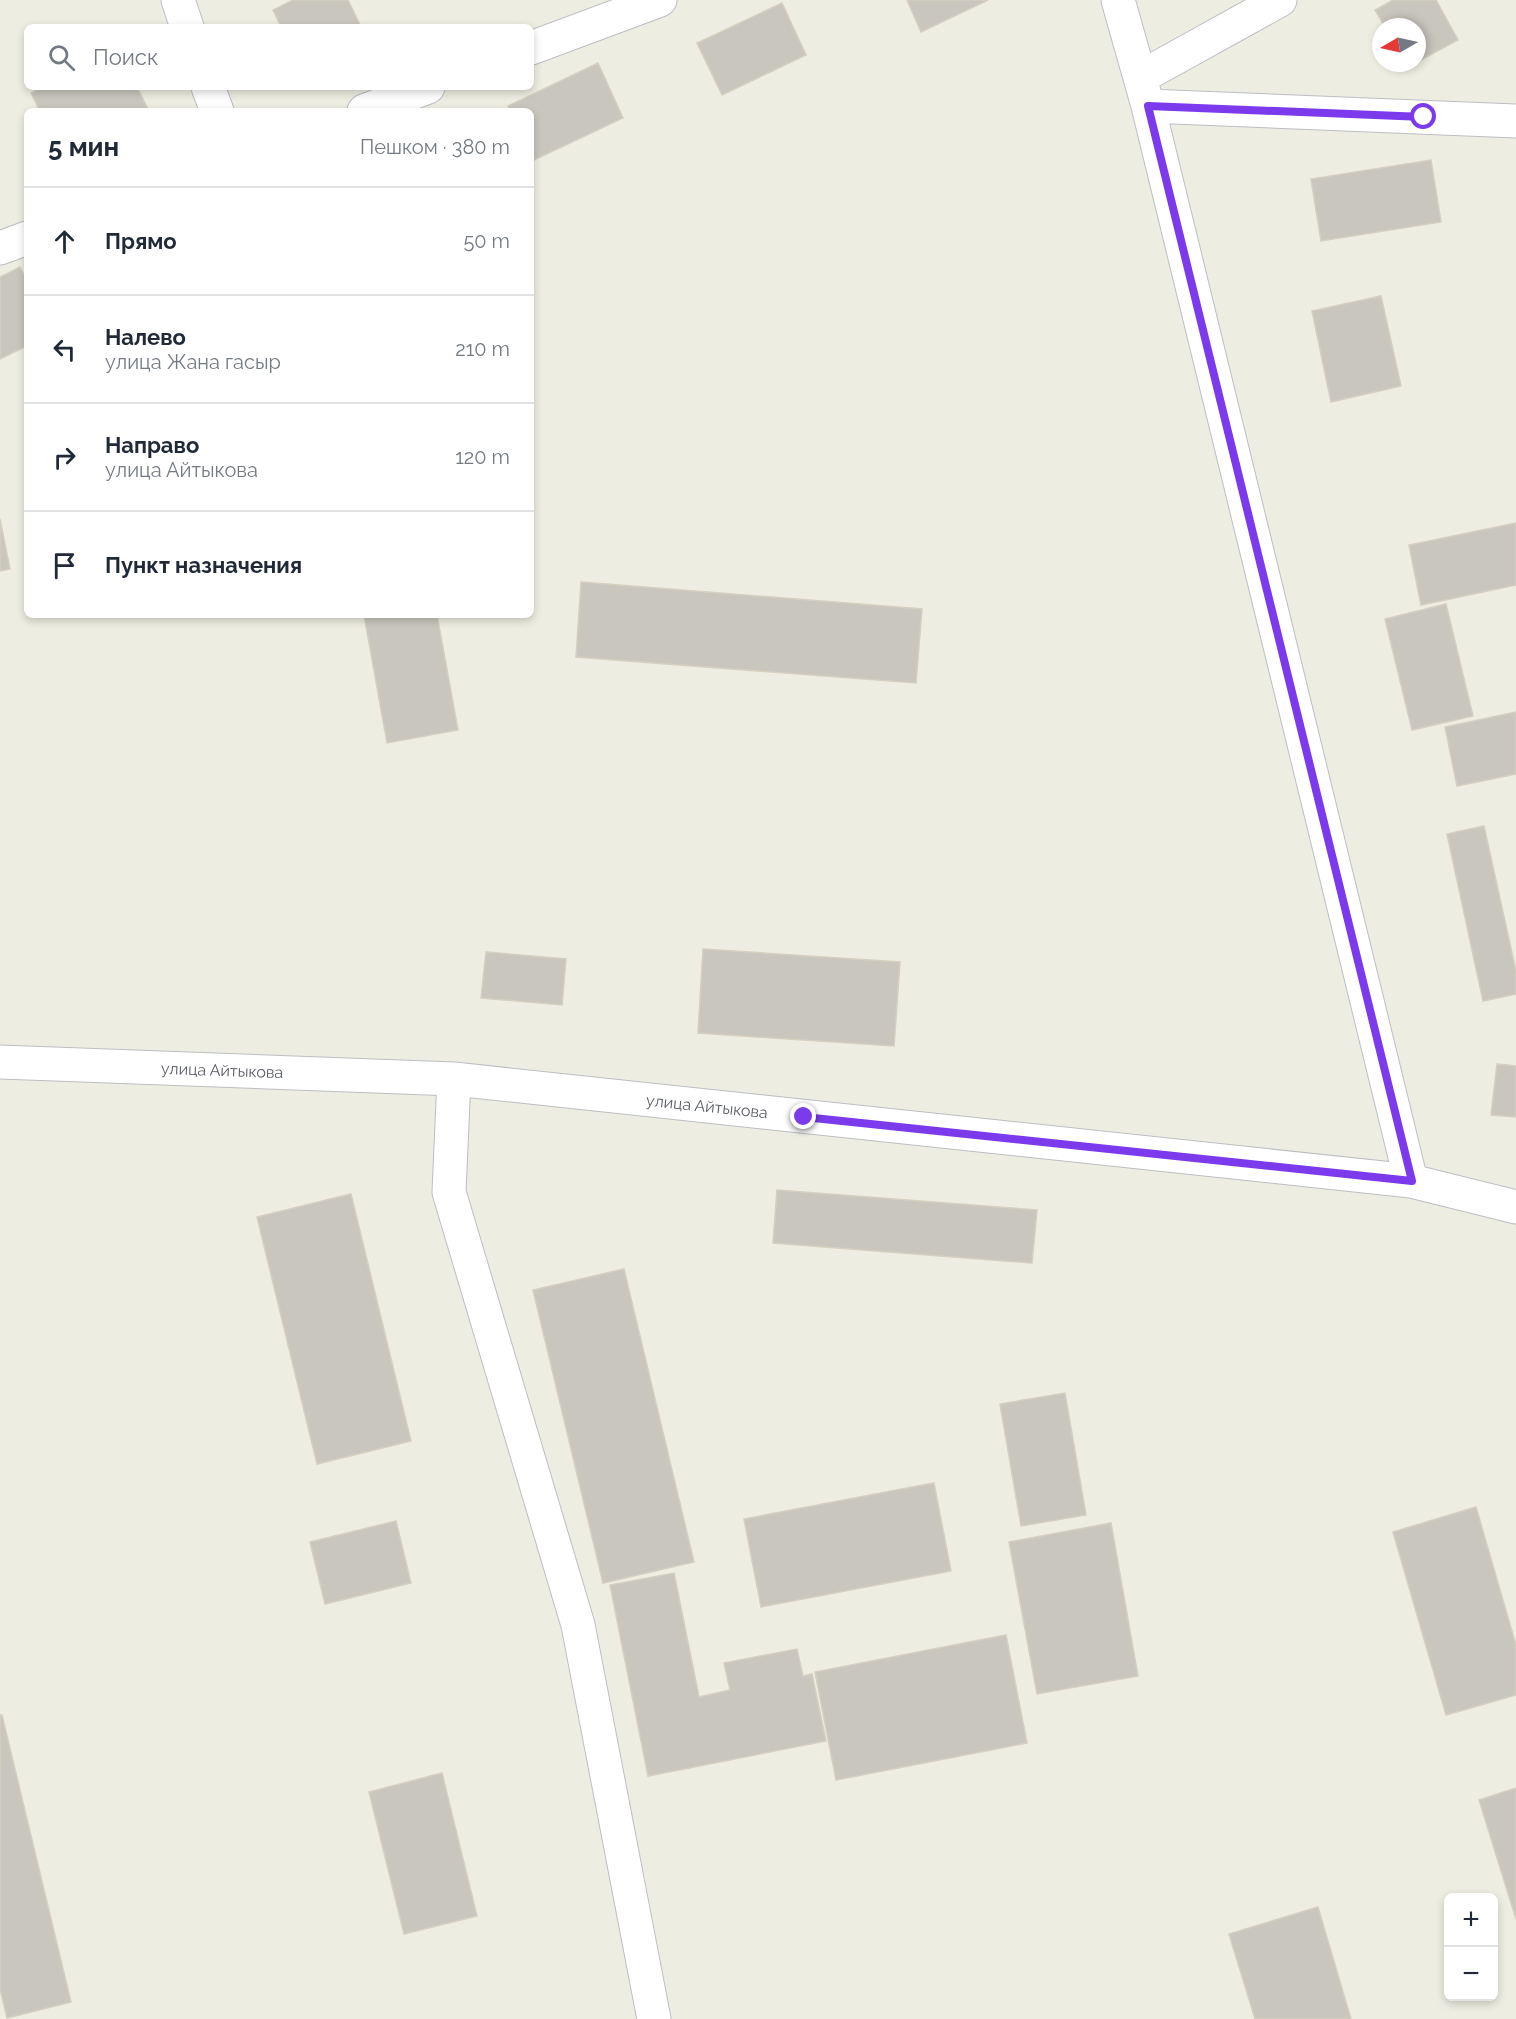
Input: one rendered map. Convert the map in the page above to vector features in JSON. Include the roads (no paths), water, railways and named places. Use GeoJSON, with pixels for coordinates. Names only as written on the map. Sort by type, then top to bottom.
{"type":"FeatureCollection","features":[{"type":"Feature","properties":{"kind":"street"},"geometry":{"type":"LineString","coordinates":[[178,0],[186,24]]}},
{"type":"Feature","properties":{"kind":"street"},"geometry":{"type":"LineString","coordinates":[[534,47],[660,0]]}},
{"type":"Feature","properties":{"kind":"street"},"geometry":{"type":"LineString","coordinates":[[1118,0],[1144,91],[1412,1181]]}},
{"type":"Feature","properties":{"kind":"street"},"geometry":{"type":"LineString","coordinates":[[1144,91],[1280,0]]}},
{"type":"Feature","properties":{"kind":"street"},"geometry":{"type":"LineString","coordinates":[[209,90],[216,108]]}},
{"type":"Feature","properties":{"kind":"street"},"geometry":{"type":"LineString","coordinates":[[372,108],[420,90]]}},
{"type":"Feature","properties":{"kind":"street"},"geometry":{"type":"LineString","coordinates":[[1144,91],[1516,121]]}},
{"type":"Feature","properties":{"kind":"street"},"geometry":{"type":"LineString","coordinates":[[0,248],[24,239]]}},
{"type":"Feature","properties":{"kind":"street","name":"улица Айтыкова"},"geometry":{"type":"LineString","coordinates":[[0,1062],[454,1079],[1412,1181],[1516,1207]]}},
{"type":"Feature","properties":{"kind":"street"},"geometry":{"type":"LineString","coordinates":[[454,1079],[449,1192],[578,1625],[654,2019]]}}]}
